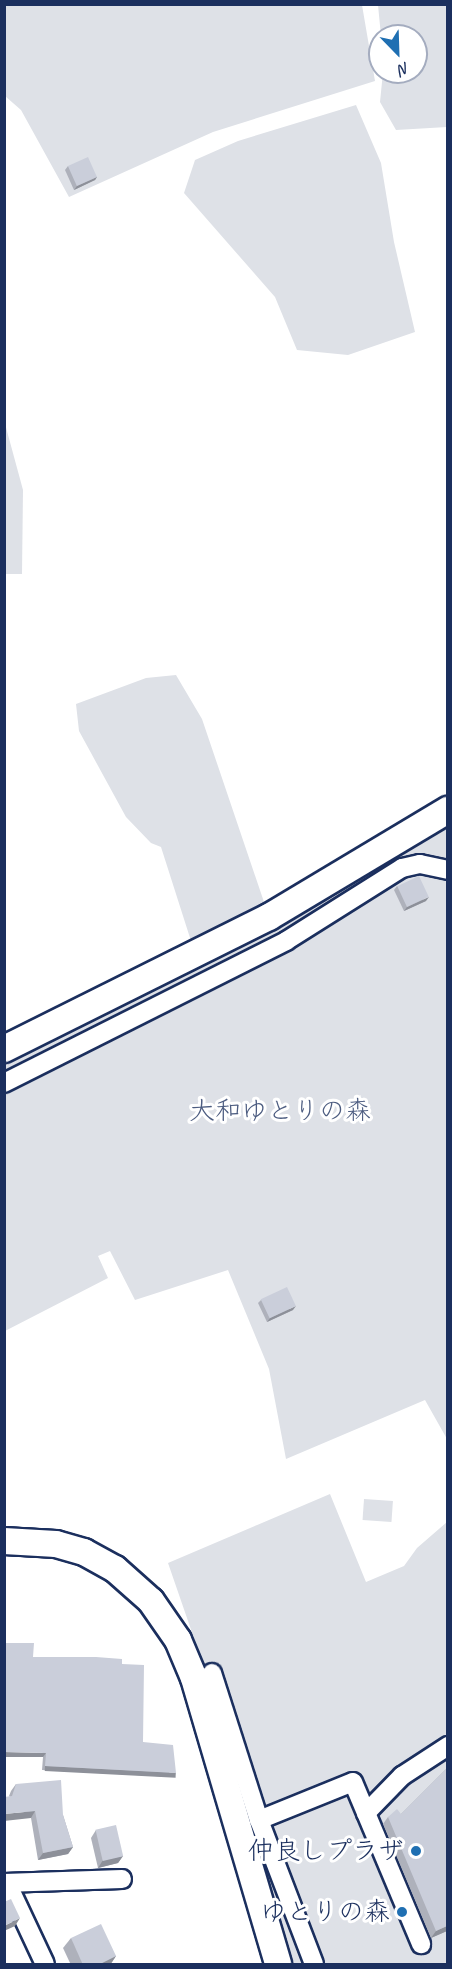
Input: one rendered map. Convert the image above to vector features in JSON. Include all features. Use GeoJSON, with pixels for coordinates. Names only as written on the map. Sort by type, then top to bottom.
{"type":"FeatureCollection","features":[{"type":"Feature","properties":{"kind":"street"},"geometry":{"type":"LineString","coordinates":[[4,1049],[269,917],[447,810]]}},
{"type":"Feature","properties":{"kind":"street"},"geometry":{"type":"LineString","coordinates":[[4,1083],[286,941],[402,868],[420,864],[447,870]]}},
{"type":"Feature","properties":{"kind":"street"},"geometry":{"type":"LineString","coordinates":[[4,1540],[56,1544],[84,1552],[115,1569],[151,1601],[177,1640],[194,1678],[278,1965]]}},
{"type":"Feature","properties":{"kind":"street"},"geometry":{"type":"LineString","coordinates":[[212,1673],[259,1820],[314,1965]]}},
{"type":"Feature","properties":{"kind":"street"},"geometry":{"type":"LineString","coordinates":[[366,1813],[402,1776],[447,1746]]}},
{"type":"Feature","properties":{"kind":"street"},"geometry":{"type":"LineString","coordinates":[[259,1820],[353,1782],[422,1944]]}},
{"type":"Feature","properties":{"kind":"street"},"geometry":{"type":"LineString","coordinates":[[45,1965],[6,1883],[122,1879]]}},
{"type":"Feature","properties":{"kind":"green space"},"geometry":{"type":"Polygon","coordinates":[[[5,4],[362,5],[368,40],[368,83],[213,132],[69,197],[21,110],[5,96],[5,4]]]}},
{"type":"Feature","properties":{"kind":"green space"},"geometry":{"type":"Polygon","coordinates":[[[378,5],[447,5],[447,127],[396,130],[380,102],[382,84],[428,84],[428,24],[380,24],[378,5]]]}},
{"type":"Feature","properties":{"kind":"green space"},"geometry":{"type":"Polygon","coordinates":[[[356,105],[381,163],[394,242],[415,332],[348,355],[297,350],[275,297],[184,193],[195,160],[238,141],[356,105]]]}},
{"type":"Feature","properties":{"kind":"green space"},"geometry":{"type":"Polygon","coordinates":[[[4,420],[23,490],[22,574],[5,574],[4,420]]]}},
{"type":"Feature","properties":{"kind":"green space"},"geometry":{"type":"Polygon","coordinates":[[[176,675],[202,719],[264,902],[191,941],[161,847],[151,843],[126,817],[79,731],[76,704],[146,678],[176,675]]]}},
{"type":"Feature","properties":{"kind":"green space","name":"大和ゆとりの森"},"geometry":{"type":"Polygon","coordinates":[[[447,823],[447,1439],[425,1400],[286,1459],[269,1369],[228,1270],[135,1300],[110,1251],[98,1256],[108,1278],[5,1331],[5,1062],[332,898],[447,823]]]}},
{"type":"Feature","properties":{"kind":"green space"},"geometry":{"type":"Polygon","coordinates":[[[330,1494],[366,1582],[404,1566],[417,1548],[447,1522],[447,1964],[291,1964],[207,1676],[168,1563],[330,1494]]]}},
{"type":"Feature","properties":{"kind":"green space"},"geometry":{"type":"Polygon","coordinates":[[[364,1499],[393,1501],[391,1522],[363,1520],[364,1499]]]}},
{"type":"Feature","properties":{"kind":"building"},"geometry":{"type":"Polygon","coordinates":[[[88,157],[97,177],[77,186],[68,166],[88,157]]]}},
{"type":"Feature","properties":{"kind":"building"},"geometry":{"type":"Polygon","coordinates":[[[419,876],[429,897],[407,907],[397,886],[419,876]]]}},
{"type":"Feature","properties":{"kind":"building"},"geometry":{"type":"Polygon","coordinates":[[[287,1287],[296,1306],[270,1318],[261,1299],[287,1287]]]}},
{"type":"Feature","properties":{"kind":"building"},"geometry":{"type":"Polygon","coordinates":[[[4,1643],[34,1643],[33,1657],[96,1657],[122,1659],[122,1664],[144,1665],[143,1742],[173,1745],[176,1773],[45,1766],[46,1753],[4,1752],[4,1643]]]}},
{"type":"Feature","properties":{"kind":"building","name":"仲良しプラザ"},"geometry":{"type":"Polygon","coordinates":[[[447,1768],[447,1926],[436,1931],[388,1817],[397,1809],[401,1814],[447,1768]]]}},
{"type":"Feature","properties":{"kind":"building"},"geometry":{"type":"Polygon","coordinates":[[[61,1780],[63,1815],[73,1847],[43,1853],[35,1811],[4,1814],[4,1797],[12,1796],[16,1784],[61,1780]]]}},
{"type":"Feature","properties":{"kind":"building"},"geometry":{"type":"Polygon","coordinates":[[[116,1825],[123,1856],[103,1861],[96,1830],[116,1825]]]}},
{"type":"Feature","properties":{"kind":"building"},"geometry":{"type":"Polygon","coordinates":[[[11,1899],[20,1918],[4,1926],[4,1902],[11,1899]]]}},
{"type":"Feature","properties":{"kind":"building"},"geometry":{"type":"Polygon","coordinates":[[[101,1924],[116,1956],[98,1965],[83,1965],[71,1938],[101,1924]]]}},
{"type":"Feature","properties":{"kind":"place","name":"仲良しプラザ"},"geometry":{"type":"Point","coordinates":[416,1851]}},
{"type":"Feature","properties":{"kind":"place","name":"ゆとりの森"},"geometry":{"type":"Point","coordinates":[402,1912]}}]}
